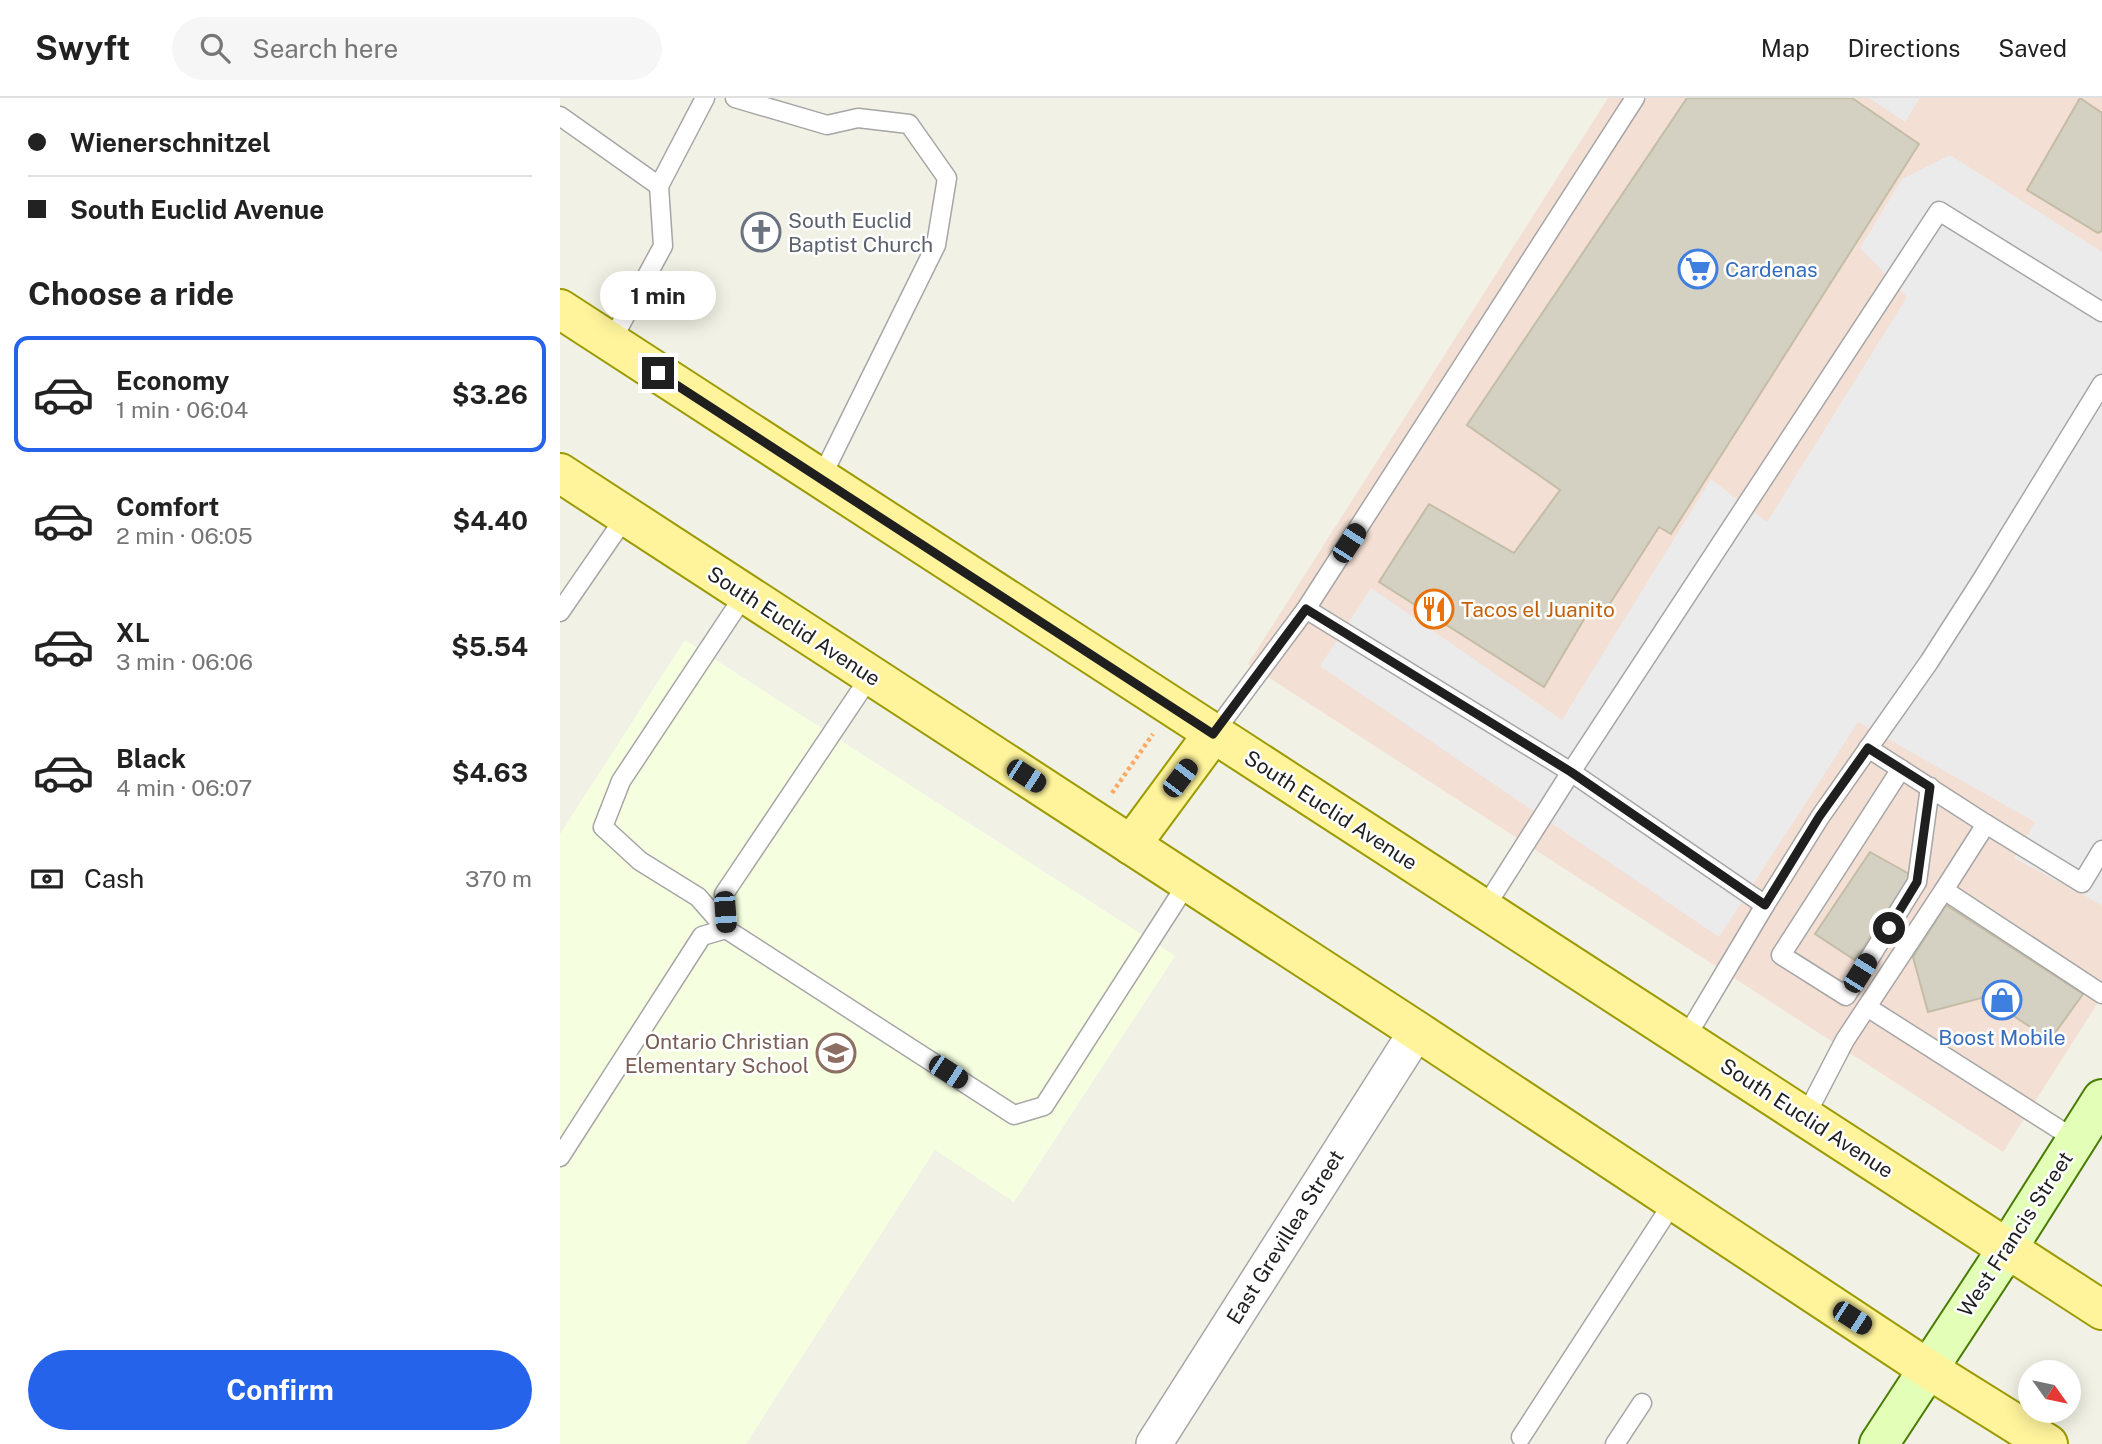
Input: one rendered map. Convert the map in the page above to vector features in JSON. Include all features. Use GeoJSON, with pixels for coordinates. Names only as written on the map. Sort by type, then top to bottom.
{"type":"FeatureCollection","features":[{"type":"Feature","properties":{"kind":"main road","name":"South Euclid Avenue"},"geometry":{"type":"LineString","coordinates":[[560,309],[2102,1310]]}},
{"type":"Feature","properties":{"kind":"main road","name":"South Euclid Avenue"},"geometry":{"type":"LineString","coordinates":[[560,473],[2048,1444]]}},
{"type":"Feature","properties":{"kind":"main road"},"geometry":{"type":"LineString","coordinates":[[1131,845],[1213,734]]}},
{"type":"Feature","properties":{"kind":"street","name":"East Grevillea Street"},"geometry":{"type":"LineString","coordinates":[[1154,1444],[1417,1031]]}},
{"type":"Feature","properties":{"kind":"street","name":"West Francis Street"},"geometry":{"type":"LineString","coordinates":[[1879,1444],[2102,1099]]}},
{"type":"Feature","properties":{"kind":"lane"},"geometry":{"type":"LineString","coordinates":[[611,342],[663,246],[659,186],[705,98]]}},
{"type":"Feature","properties":{"kind":"lane"},"geometry":{"type":"LineString","coordinates":[[735,98],[827,125],[858,118],[909,124],[947,177],[936,246],[821,478]]}},
{"type":"Feature","properties":{"kind":"lane"},"geometry":{"type":"LineString","coordinates":[[1213,734],[1306,609],[1635,98]]}},
{"type":"Feature","properties":{"kind":"lane"},"geometry":{"type":"LineString","coordinates":[[560,116],[659,186]]}},
{"type":"Feature","properties":{"kind":"lane"},"geometry":{"type":"LineString","coordinates":[[1485,909],[1571,772],[1939,211],[2102,313]]}},
{"type":"Feature","properties":{"kind":"lane"},"geometry":{"type":"LineString","coordinates":[[1685,1039],[1819,817],[1929,662],[2102,384]]}},
{"type":"Feature","properties":{"kind":"lane"},"geometry":{"type":"LineString","coordinates":[[560,612],[626,516]]}},
{"type":"Feature","properties":{"kind":"lane"},"geometry":{"type":"LineString","coordinates":[[745,594],[621,781],[603,827],[640,862],[698,897],[726,929],[1014,1115],[1044,1106],[1188,882]]}},
{"type":"Feature","properties":{"kind":"lane"},"geometry":{"type":"LineString","coordinates":[[1306,609],[1571,772],[1765,905]]}},
{"type":"Feature","properties":{"kind":"lane"},"geometry":{"type":"LineString","coordinates":[[726,929],[724,894],[871,675]]}},
{"type":"Feature","properties":{"kind":"lane"},"geometry":{"type":"LineString","coordinates":[[1868,748],[2082,883],[2102,850]]}},
{"type":"Feature","properties":{"kind":"lane"},"geometry":{"type":"LineString","coordinates":[[1901,769],[1781,955],[1846,996],[1917,882],[1930,787]]}},
{"type":"Feature","properties":{"kind":"lane"},"geometry":{"type":"LineString","coordinates":[[1805,1117],[1845,1040],[1986,824]]}},
{"type":"Feature","properties":{"kind":"lane"},"geometry":{"type":"LineString","coordinates":[[1944,890],[2102,994]]}},
{"type":"Feature","properties":{"kind":"lane"},"geometry":{"type":"LineString","coordinates":[[560,1157],[702,936],[726,929]]}},
{"type":"Feature","properties":{"kind":"lane"},"geometry":{"type":"LineString","coordinates":[[1867,1007],[2076,1140]]}},
{"type":"Feature","properties":{"kind":"lane"},"geometry":{"type":"LineString","coordinates":[[1521,1437],[1674,1201]]}},
{"type":"Feature","properties":{"kind":"lane"},"geometry":{"type":"LineString","coordinates":[[1615,1444],[1642,1403]]}},
{"type":"Feature","properties":{"kind":"path"},"geometry":{"type":"LineString","coordinates":[[1107,799],[1154,733]]}},
{"type":"Feature","properties":{"kind":"shaded area"},"geometry":{"type":"Polygon","coordinates":[[[1608,98],[2102,98],[2102,996],[2003,1152],[1248,664],[1608,98]]]}},
{"type":"Feature","properties":{"kind":"shaded area"},"geometry":{"type":"Polygon","coordinates":[[[1869,98],[1920,98],[1905,122],[1869,98]]]}},
{"type":"Feature","properties":{"kind":"shaded area"},"geometry":{"type":"Polygon","coordinates":[[[1950,155],[2102,252],[2102,905],[2014,858],[2035,822],[1858,722],[1719,937],[1320,666],[1371,588],[1562,720],[1711,479],[1767,522],[1907,297],[1860,248],[1902,179],[1950,155]]]}},
{"type":"Feature","properties":{"kind":"shaded area","name":"Ontario Christian Elementary School"},"geometry":{"type":"Polygon","coordinates":[[[685,640],[1175,956],[1014,1202],[935,1150],[746,1444],[560,1444],[560,834],[685,640]]]}},
{"type":"Feature","properties":{"kind":"building"},"geometry":{"type":"Polygon","coordinates":[[[1687,98],[1852,98],[1919,144],[1671,534],[1659,527],[1602,616],[1590,609],[1544,687],[1379,582],[1429,504],[1514,553],[1560,490],[1467,425],[1687,98]]]}},
{"type":"Feature","properties":{"kind":"building"},"geometry":{"type":"Polygon","coordinates":[[[2080,98],[2102,113],[2102,231],[2098,233],[2027,190],[2080,98]]]}},
{"type":"Feature","properties":{"kind":"building"},"geometry":{"type":"Polygon","coordinates":[[[1870,852],[1911,875],[1855,960],[1815,934],[1870,852]]]}},
{"type":"Feature","properties":{"kind":"building"},"geometry":{"type":"Polygon","coordinates":[[[1946,905],[2083,994],[2050,1040],[1985,997],[1928,1012],[1913,957],[1946,905]]]}},
{"type":"Feature","properties":{"kind":"place","name":"South Euclid Baptist Church"},"geometry":{"type":"Point","coordinates":[761,232]}},
{"type":"Feature","properties":{"kind":"place","name":"Cardenas"},"geometry":{"type":"Point","coordinates":[1698,269]}},
{"type":"Feature","properties":{"kind":"place","name":"Tacos el Juanito"},"geometry":{"type":"Point","coordinates":[1434,609]}},
{"type":"Feature","properties":{"kind":"place","name":"Boost Mobile"},"geometry":{"type":"Point","coordinates":[2002,1000]}},
{"type":"Feature","properties":{"kind":"place","name":"Ontario Christian Elementary School"},"geometry":{"type":"Point","coordinates":[836,1053]}},
{"type":"Feature","properties":{"kind":"route"},"geometry":{"type":"LineString","coordinates":[[658,373],[1213,734],[1306,609],[1571,772],[1765,905],[1819,817],[1868,748],[1930,787],[1917,882],[1889,928]]}}]}
